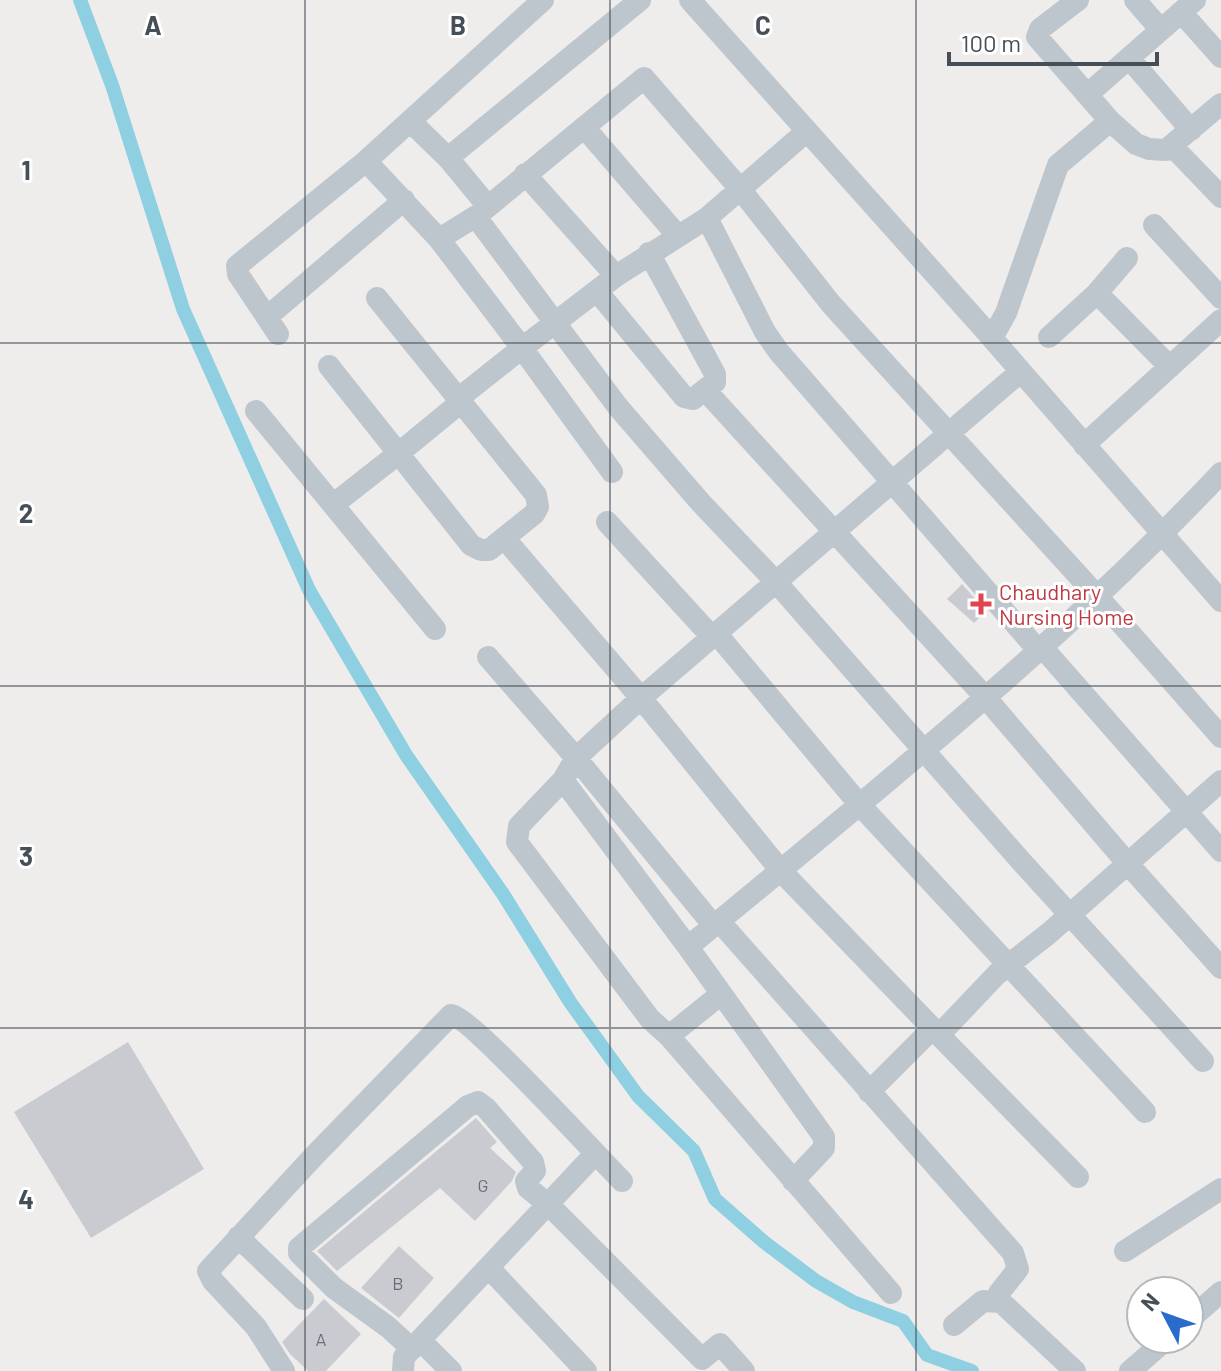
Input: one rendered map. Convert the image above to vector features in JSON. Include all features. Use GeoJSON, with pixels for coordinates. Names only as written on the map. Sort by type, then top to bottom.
{"type":"FeatureCollection","features":[{"type":"Feature","properties":{"kind":"street"},"geometry":{"type":"LineString","coordinates":[[404,200],[272,326],[238,274],[237,266],[366,161],[543,0]]}},
{"type":"Feature","properties":{"kind":"street"},"geometry":{"type":"LineString","coordinates":[[448,158],[640,0]]}},
{"type":"Feature","properties":{"kind":"street"},"geometry":{"type":"LineString","coordinates":[[690,0],[992,338],[1221,601]]}},
{"type":"Feature","properties":{"kind":"street"},"geometry":{"type":"LineString","coordinates":[[1078,0],[1040,29],[1037,37],[1110,121],[1141,147],[1159,151],[1172,146],[1221,104]]}},
{"type":"Feature","properties":{"kind":"street"},"geometry":{"type":"LineString","coordinates":[[1135,0],[1161,30]]}},
{"type":"Feature","properties":{"kind":"street"},"geometry":{"type":"LineString","coordinates":[[1088,94],[1188,6],[1221,57]]}},
{"type":"Feature","properties":{"kind":"street"},"geometry":{"type":"LineString","coordinates":[[1129,58],[1191,130]]}},
{"type":"Feature","properties":{"kind":"street"},"geometry":{"type":"LineString","coordinates":[[439,239],[480,213],[644,78],[741,190],[831,304],[1221,737]]}},
{"type":"Feature","properties":{"kind":"street"},"geometry":{"type":"LineString","coordinates":[[410,121],[448,158],[483,199],[480,213],[555,325],[659,455],[1203,1061]]}},
{"type":"Feature","properties":{"kind":"street"},"geometry":{"type":"LineString","coordinates":[[992,338],[1006,313],[1058,165],[1110,121]]}},
{"type":"Feature","properties":{"kind":"street"},"geometry":{"type":"LineString","coordinates":[[584,127],[677,235]]}},
{"type":"Feature","properties":{"kind":"street"},"geometry":{"type":"LineString","coordinates":[[334,504],[455,407],[459,400],[522,348],[616,276],[707,218],[807,131]]}},
{"type":"Feature","properties":{"kind":"street"},"geometry":{"type":"LineString","coordinates":[[1172,146],[1221,197]]}},
{"type":"Feature","properties":{"kind":"street"},"geometry":{"type":"LineString","coordinates":[[366,161],[439,239],[612,472]]}},
{"type":"Feature","properties":{"kind":"street"},"geometry":{"type":"LineString","coordinates":[[525,174],[616,276]]}},
{"type":"Feature","properties":{"kind":"street"},"geometry":{"type":"LineString","coordinates":[[707,218],[765,332],[779,352],[891,483],[1221,851]]}},
{"type":"Feature","properties":{"kind":"street"},"geometry":{"type":"LineString","coordinates":[[1154,225],[1221,298]]}},
{"type":"Feature","properties":{"kind":"street"},"geometry":{"type":"LineString","coordinates":[[597,291],[684,397],[693,399],[706,391],[715,382],[715,374],[649,253]]}},
{"type":"Feature","properties":{"kind":"street"},"geometry":{"type":"LineString","coordinates":[[1049,337],[1097,293],[1127,258]]}},
{"type":"Feature","properties":{"kind":"street"},"geometry":{"type":"LineString","coordinates":[[1097,293],[1170,367]]}},
{"type":"Feature","properties":{"kind":"street"},"geometry":{"type":"LineString","coordinates":[[329,366],[471,545],[489,550],[534,514],[539,501],[536,495],[377,298]]}},
{"type":"Feature","properties":{"kind":"street"},"geometry":{"type":"LineString","coordinates":[[1084,445],[1221,320]]}},
{"type":"Feature","properties":{"kind":"street"},"geometry":{"type":"LineString","coordinates":[[891,1293],[669,1036],[650,1019],[517,842],[519,826],[563,780],[576,758],[641,698],[1020,372]]}},
{"type":"Feature","properties":{"kind":"street"},"geometry":{"type":"LineString","coordinates":[[706,391],[986,698],[1221,968]]}},
{"type":"Feature","properties":{"kind":"street"},"geometry":{"type":"LineString","coordinates":[[256,411],[435,629]]}},
{"type":"Feature","properties":{"kind":"street"},"geometry":{"type":"LineString","coordinates":[[688,947],[986,698],[1162,536],[1221,473]]}},
{"type":"Feature","properties":{"kind":"street"},"geometry":{"type":"LineString","coordinates":[[607,522],[714,635],[859,804],[1145,1112]]}},
{"type":"Feature","properties":{"kind":"street"},"geometry":{"type":"LineString","coordinates":[[505,539],[641,698],[781,871],[1078,1177]]}},
{"type":"Feature","properties":{"kind":"street"},"geometry":{"type":"LineString","coordinates":[[488,657],[717,923],[1013,1253],[1018,1269],[999,1293],[1001,1302],[1075,1371]]}},
{"type":"Feature","properties":{"kind":"street"},"geometry":{"type":"LineString","coordinates":[[563,780],[824,1137],[824,1148],[793,1181]]}},
{"type":"Feature","properties":{"kind":"street"},"geometry":{"type":"LineString","coordinates":[[869,1092],[997,974],[1071,914],[1221,781]]}},
{"type":"Feature","properties":{"kind":"street"},"geometry":{"type":"LineString","coordinates":[[669,1036],[721,994]]}},
{"type":"Feature","properties":{"kind":"street"},"geometry":{"type":"LineString","coordinates":[[284,1371],[261,1334],[209,1276],[210,1268],[451,1015],[461,1018],[504,1058],[622,1181]]}},
{"type":"Feature","properties":{"kind":"street"},"geometry":{"type":"LineString","coordinates":[[451,1371],[334,1288],[299,1253],[301,1244],[468,1106],[478,1102],[533,1162],[535,1171],[526,1181],[528,1188],[549,1205],[702,1359],[720,1344],[744,1371]]}},
{"type":"Feature","properties":{"kind":"street"},"geometry":{"type":"LineString","coordinates":[[403,1371],[404,1357],[595,1154]]}},
{"type":"Feature","properties":{"kind":"street"},"geometry":{"type":"LineString","coordinates":[[1125,1251],[1221,1189]]}},
{"type":"Feature","properties":{"kind":"street"},"geometry":{"type":"LineString","coordinates":[[238,1237],[303,1299]]}},
{"type":"Feature","properties":{"kind":"street"},"geometry":{"type":"LineString","coordinates":[[489,1268],[586,1371]]}},
{"type":"Feature","properties":{"kind":"street"},"geometry":{"type":"LineString","coordinates":[[1205,1306],[1221,1292]]}},
{"type":"Feature","properties":{"kind":"street"},"geometry":{"type":"LineString","coordinates":[[954,1325],[983,1301],[1001,1302]]}},
{"type":"Feature","properties":{"kind":"street"},"geometry":{"type":"LineString","coordinates":[[1130,1371],[1148,1355]]}},
{"type":"Feature","properties":{"kind":"building"},"geometry":{"type":"Polygon","coordinates":[[[962,584],[986,611],[974,623],[947,599],[962,584]]]}},
{"type":"Feature","properties":{"kind":"building"},"geometry":{"type":"Polygon","coordinates":[[[128,1042],[204,1169],[91,1238],[14,1112],[128,1042]]]}},
{"type":"Feature","properties":{"kind":"building"},"geometry":{"type":"Polygon","coordinates":[[[476,1118],[497,1142],[490,1148],[516,1172],[512,1181],[475,1221],[440,1188],[337,1271],[317,1251],[476,1118]]]}},
{"type":"Feature","properties":{"kind":"building"},"geometry":{"type":"Polygon","coordinates":[[[399,1246],[434,1278],[399,1318],[361,1288],[399,1246]]]}},
{"type":"Feature","properties":{"kind":"building"},"geometry":{"type":"Polygon","coordinates":[[[324,1299],[361,1334],[326,1371],[308,1371],[282,1342],[324,1299]]]}},
{"type":"Feature","properties":{"kind":"waterway"},"geometry":{"type":"LineString","coordinates":[[80,0],[112,85],[183,309],[309,590],[406,755],[503,894],[570,1002],[638,1096],[694,1151],[715,1199],[764,1242],[816,1281],[853,1302],[903,1321],[927,1355],[972,1371]]}},
{"type":"Feature","properties":{"kind":"place","name":"Chaudhary Nursing Home"},"geometry":{"type":"Point","coordinates":[981,604]}}]}
